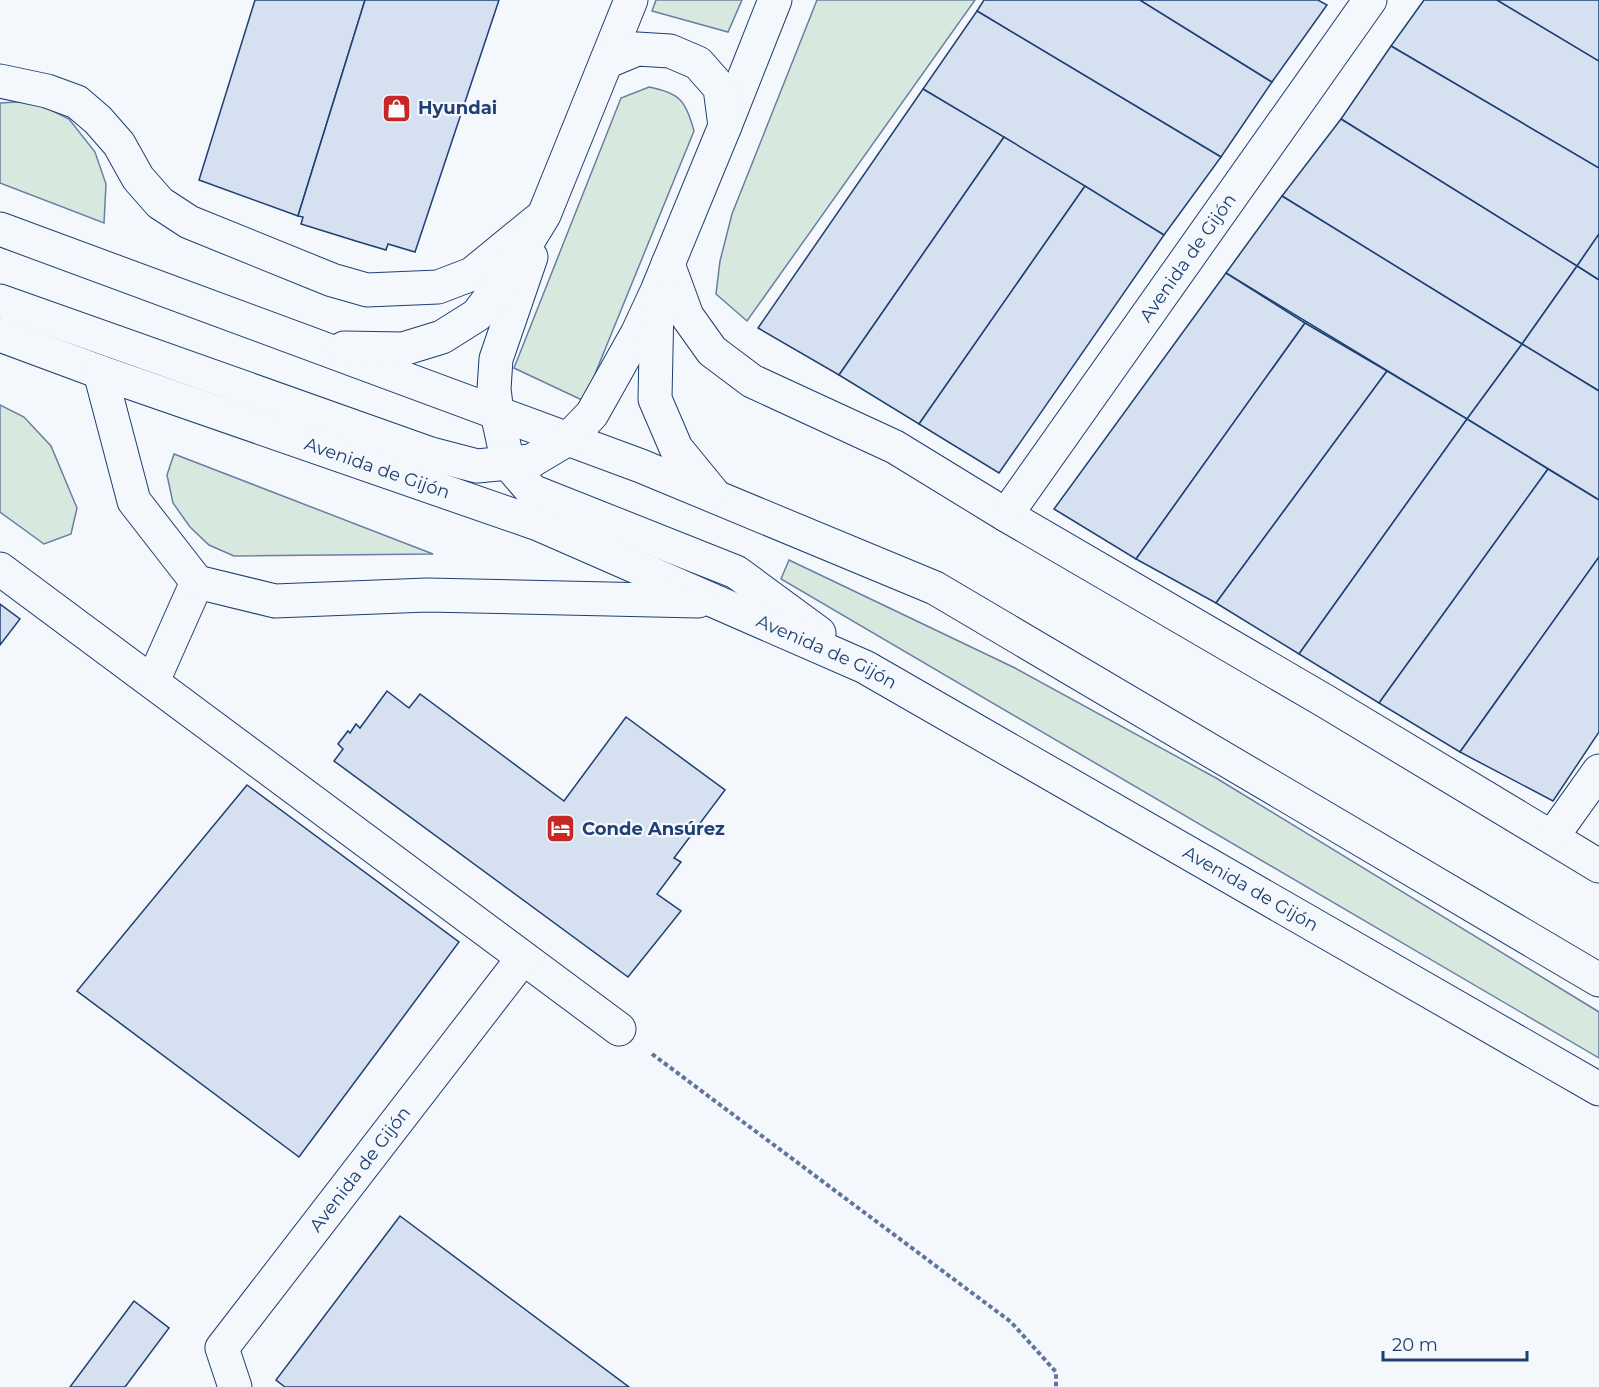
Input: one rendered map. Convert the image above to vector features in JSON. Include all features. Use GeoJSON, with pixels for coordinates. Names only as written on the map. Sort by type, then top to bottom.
{"type":"FeatureCollection","features":[{"type":"Feature","properties":{"kind":"main road"},"geometry":{"type":"LineString","coordinates":[[631,0],[544,215],[496,359],[494,389],[508,463],[532,491],[736,572],[865,667]]}},
{"type":"Feature","properties":{"kind":"main road"},"geometry":{"type":"LineString","coordinates":[[0,300],[431,454],[477,466],[531,460],[568,439],[592,414],[638,332],[663,278],[775,0]]}},
{"type":"Feature","properties":{"kind":"main road","name":"Avenida de Gijón"},"geometry":{"type":"LineString","coordinates":[[1006,515],[1370,0]]}},
{"type":"Feature","properties":{"kind":"main road"},"geometry":{"type":"LineString","coordinates":[[606,62],[637,49],[670,51],[698,63],[720,88],[725,126]]}},
{"type":"Feature","properties":{"kind":"main road"},"geometry":{"type":"LineString","coordinates":[[0,81],[47,91],[77,102],[98,120],[119,144],[138,178],[160,203],[189,222],[332,280],[368,290],[438,287],[472,274],[544,215]]}},
{"type":"Feature","properties":{"kind":"main road"},"geometry":{"type":"LineString","coordinates":[[321,348],[403,349],[442,337],[477,315],[508,274],[544,215]]}},
{"type":"Feature","properties":{"kind":"main road"},"geometry":{"type":"LineString","coordinates":[[0,230],[641,465],[935,588],[1599,980]]}},
{"type":"Feature","properties":{"kind":"main road"},"geometry":{"type":"LineString","coordinates":[[663,278],[712,351],[752,381],[895,447],[1599,866]]}},
{"type":"Feature","properties":{"kind":"main road"},"geometry":{"type":"LineString","coordinates":[[663,278],[655,399],[676,448],[715,496]]}},
{"type":"Feature","properties":{"kind":"main road","name":"Avenida de Gijón"},"geometry":{"type":"LineString","coordinates":[[0,335],[538,525],[865,667],[1599,1089]]}},
{"type":"Feature","properties":{"kind":"main road"},"geometry":{"type":"LineString","coordinates":[[100,372],[134,501],[197,582],[276,601],[427,595],[715,602]]}},
{"type":"Feature","properties":{"kind":"main road"},"geometry":{"type":"LineString","coordinates":[[0,569],[619,1029]]}},
{"type":"Feature","properties":{"kind":"main road"},"geometry":{"type":"LineString","coordinates":[[153,681],[197,582]]}},
{"type":"Feature","properties":{"kind":"main road"},"geometry":{"type":"LineString","coordinates":[[1552,837],[1599,771]]}},
{"type":"Feature","properties":{"kind":"main road","name":"Avenida de Gijón"},"geometry":{"type":"LineString","coordinates":[[235,1387],[222,1348],[523,958]]}},
{"type":"Feature","properties":{"kind":"path"},"geometry":{"type":"LineString","coordinates":[[619,1029],[1011,1322],[1056,1372],[1056,1387]]}},
{"type":"Feature","properties":{"kind":"shaded area"},"geometry":{"type":"Polygon","coordinates":[[[656,0],[742,0],[728,32],[652,11],[656,0]]]}},
{"type":"Feature","properties":{"kind":"shaded area"},"geometry":{"type":"Polygon","coordinates":[[[817,0],[975,0],[747,321],[716,294],[720,261],[732,214],[817,0]]]}},
{"type":"Feature","properties":{"kind":"shaded area"},"geometry":{"type":"Polygon","coordinates":[[[649,87],[668,92],[680,100],[688,112],[694,131],[584,401],[514,368],[621,98],[649,87]]]}},
{"type":"Feature","properties":{"kind":"shaded area"},"geometry":{"type":"Polygon","coordinates":[[[33,101],[69,119],[95,152],[106,184],[104,223],[0,183],[0,103],[33,101]]]}},
{"type":"Feature","properties":{"kind":"shaded area"},"geometry":{"type":"Polygon","coordinates":[[[0,405],[24,417],[51,446],[77,508],[71,534],[44,544],[0,512],[0,405]]]}},
{"type":"Feature","properties":{"kind":"shaded area"},"geometry":{"type":"Polygon","coordinates":[[[174,454],[433,554],[234,556],[209,545],[190,527],[173,503],[167,475],[174,454]]]}},
{"type":"Feature","properties":{"kind":"shaded area"},"geometry":{"type":"Polygon","coordinates":[[[789,560],[1015,668],[1216,778],[1599,1012],[1599,1058],[781,579],[789,560]]]}},
{"type":"Feature","properties":{"kind":"building"},"geometry":{"type":"Polygon","coordinates":[[[255,0],[365,0],[298,216],[199,180],[255,0]]]}},
{"type":"Feature","properties":{"kind":"building","name":"Hyundai"},"geometry":{"type":"Polygon","coordinates":[[[365,0],[499,0],[415,252],[388,244],[386,250],[359,242],[301,224],[303,217],[298,216],[365,0]]]}},
{"type":"Feature","properties":{"kind":"building"},"geometry":{"type":"Polygon","coordinates":[[[984,0],[1140,0],[1272,82],[1221,157],[977,11],[984,0]]]}},
{"type":"Feature","properties":{"kind":"building"},"geometry":{"type":"Polygon","coordinates":[[[1140,0],[1318,0],[1327,5],[1272,82],[1140,0]]]}},
{"type":"Feature","properties":{"kind":"building"},"geometry":{"type":"Polygon","coordinates":[[[1424,0],[1497,0],[1599,61],[1599,168],[1391,46],[1424,0]]]}},
{"type":"Feature","properties":{"kind":"building"},"geometry":{"type":"Polygon","coordinates":[[[1497,0],[1599,0],[1599,61],[1497,0]]]}},
{"type":"Feature","properties":{"kind":"building"},"geometry":{"type":"Polygon","coordinates":[[[977,11],[1221,157],[1164,235],[923,89],[977,11]]]}},
{"type":"Feature","properties":{"kind":"building"},"geometry":{"type":"Polygon","coordinates":[[[1391,46],[1599,168],[1599,234],[1577,266],[1341,119],[1391,46]]]}},
{"type":"Feature","properties":{"kind":"building"},"geometry":{"type":"Polygon","coordinates":[[[923,89],[1004,137],[839,375],[758,328],[923,89]]]}},
{"type":"Feature","properties":{"kind":"building"},"geometry":{"type":"Polygon","coordinates":[[[1341,119],[1577,266],[1522,344],[1282,196],[1341,119]]]}},
{"type":"Feature","properties":{"kind":"building"},"geometry":{"type":"Polygon","coordinates":[[[1004,137],[1085,186],[919,424],[839,375],[1004,137]]]}},
{"type":"Feature","properties":{"kind":"building"},"geometry":{"type":"Polygon","coordinates":[[[1085,186],[1164,235],[999,473],[919,424],[1085,186]]]}},
{"type":"Feature","properties":{"kind":"building"},"geometry":{"type":"Polygon","coordinates":[[[1282,196],[1522,344],[1467,419],[1226,273],[1282,196]]]}},
{"type":"Feature","properties":{"kind":"building"},"geometry":{"type":"Polygon","coordinates":[[[1599,234],[1599,280],[1577,266],[1599,234]]]}},
{"type":"Feature","properties":{"kind":"building"},"geometry":{"type":"Polygon","coordinates":[[[1577,266],[1599,280],[1599,391],[1522,344],[1577,266]]]}},
{"type":"Feature","properties":{"kind":"building"},"geometry":{"type":"Polygon","coordinates":[[[1226,273],[1305,323],[1136,559],[1054,509],[1226,273]]]}},
{"type":"Feature","properties":{"kind":"building"},"geometry":{"type":"Polygon","coordinates":[[[1305,323],[1387,371],[1216,603],[1136,559],[1305,323]]]}},
{"type":"Feature","properties":{"kind":"building"},"geometry":{"type":"Polygon","coordinates":[[[1522,344],[1599,391],[1599,500],[1467,419],[1522,344]]]}},
{"type":"Feature","properties":{"kind":"building"},"geometry":{"type":"Polygon","coordinates":[[[1387,371],[1467,419],[1299,654],[1216,603],[1387,371]]]}},
{"type":"Feature","properties":{"kind":"building"},"geometry":{"type":"Polygon","coordinates":[[[1467,419],[1548,469],[1379,703],[1299,654],[1467,419]]]}},
{"type":"Feature","properties":{"kind":"building"},"geometry":{"type":"Polygon","coordinates":[[[1548,469],[1599,500],[1599,557],[1460,752],[1379,703],[1548,469]]]}},
{"type":"Feature","properties":{"kind":"building"},"geometry":{"type":"Polygon","coordinates":[[[1599,557],[1599,732],[1553,801],[1460,752],[1599,557]]]}},
{"type":"Feature","properties":{"kind":"building"},"geometry":{"type":"Polygon","coordinates":[[[0,604],[20,619],[0,645],[0,604]]]}},
{"type":"Feature","properties":{"kind":"building","name":"Conde Ansúrez"},"geometry":{"type":"Polygon","coordinates":[[[387,691],[409,708],[420,694],[564,801],[626,717],[725,790],[674,858],[681,862],[657,894],[681,911],[628,977],[334,761],[343,749],[338,744],[356,724],[360,728],[387,691]]]}},
{"type":"Feature","properties":{"kind":"building"},"geometry":{"type":"Polygon","coordinates":[[[247,785],[459,942],[299,1157],[77,991],[247,785]]]}},
{"type":"Feature","properties":{"kind":"building"},"geometry":{"type":"Polygon","coordinates":[[[400,1216],[629,1387],[285,1387],[276,1380],[400,1216]]]}},
{"type":"Feature","properties":{"kind":"building"},"geometry":{"type":"Polygon","coordinates":[[[134,1301],[169,1328],[125,1387],[70,1387],[134,1301]]]}},
{"type":"Feature","properties":{"kind":"place","name":"Hyundai"},"geometry":{"type":"Point","coordinates":[397,108]}},
{"type":"Feature","properties":{"kind":"place","name":"Conde Ansúrez"},"geometry":{"type":"Point","coordinates":[561,829]}}]}
